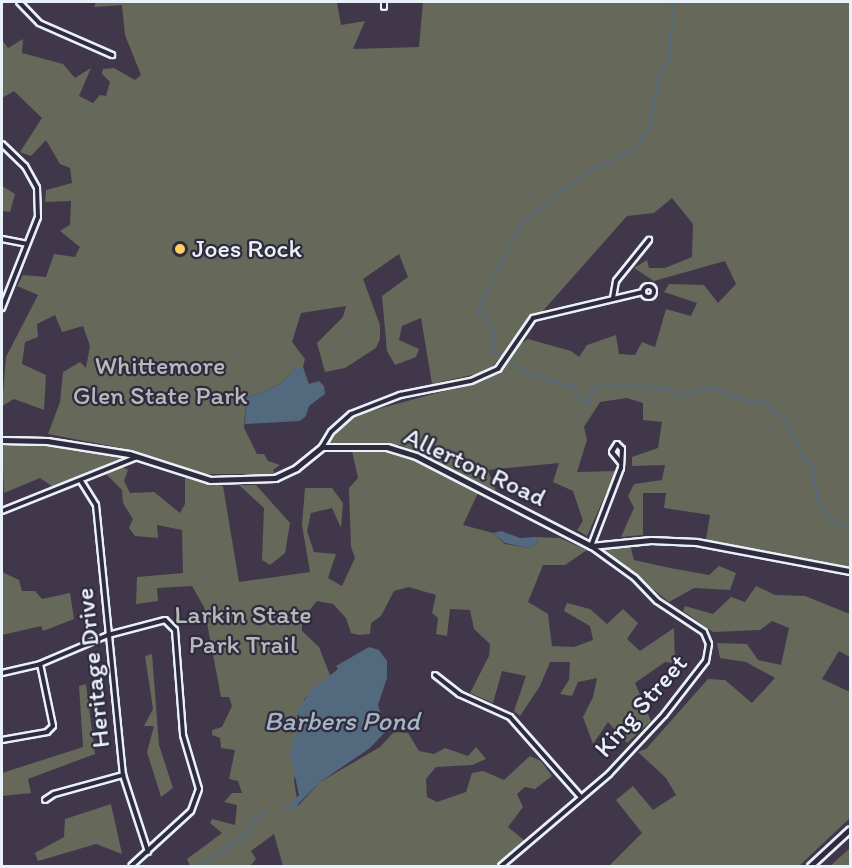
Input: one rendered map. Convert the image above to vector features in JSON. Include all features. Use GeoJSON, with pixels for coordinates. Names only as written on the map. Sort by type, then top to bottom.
{"type":"FeatureCollection","features":[{"type":"Feature","properties":{"kind":"street"},"geometry":{"type":"LineString","coordinates":[[19,2],[39,23],[112,55]]}},
{"type":"Feature","properties":{"kind":"street"},"geometry":{"type":"LineString","coordinates":[[2,144],[25,166],[37,188],[38,217],[2,308]]}},
{"type":"Feature","properties":{"kind":"street"},"geometry":{"type":"LineString","coordinates":[[2,239],[27,244]]}},
{"type":"Feature","properties":{"kind":"street"},"geometry":{"type":"LineString","coordinates":[[613,298],[616,281],[649,240]]}},
{"type":"Feature","properties":{"kind":"street"},"geometry":{"type":"LineString","coordinates":[[2,440],[47,441],[139,457],[210,480],[275,478],[296,468],[322,447],[331,432],[351,414],[400,394],[471,381],[498,369],[528,322],[539,316],[643,292]]}},
{"type":"Feature","properties":{"kind":"street","name":"Allerton Road"},"geometry":{"type":"LineString","coordinates":[[322,447],[387,447],[416,456],[591,546]]}},
{"type":"Feature","properties":{"kind":"street"},"geometry":{"type":"LineString","coordinates":[[2,512],[139,457]]}},
{"type":"Feature","properties":{"kind":"street"},"geometry":{"type":"LineString","coordinates":[[620,462],[609,502],[591,546],[651,540],[696,542],[850,571]]}},
{"type":"Feature","properties":{"kind":"street","name":"Heritage Drive"},"geometry":{"type":"LineString","coordinates":[[81,481],[96,505],[123,775],[148,852]]}},
{"type":"Feature","properties":{"kind":"street","name":"King Street"},"geometry":{"type":"LineString","coordinates":[[501,867],[580,796],[609,774],[664,715],[706,661],[709,644],[704,632],[657,601],[635,578],[591,546]]}},
{"type":"Feature","properties":{"kind":"street"},"geometry":{"type":"LineString","coordinates":[[2,673],[40,664],[108,635],[165,620],[175,630],[183,735],[200,789],[191,811],[131,867]]}},
{"type":"Feature","properties":{"kind":"street"},"geometry":{"type":"LineString","coordinates":[[2,740],[47,732],[53,726],[40,664]]}},
{"type":"Feature","properties":{"kind":"street"},"geometry":{"type":"LineString","coordinates":[[435,675],[459,694],[510,717],[580,796]]}},
{"type":"Feature","properties":{"kind":"street"},"geometry":{"type":"LineString","coordinates":[[45,800],[54,794],[123,775]]}},
{"type":"Feature","properties":{"kind":"street"},"geometry":{"type":"LineString","coordinates":[[810,867],[850,829]]}},
{"type":"Feature","properties":{"kind":"green space","name":"Whittemore Glen State Park"},"geometry":{"type":"Polygon","coordinates":[[[96,2],[337,2],[341,25],[365,21],[353,49],[419,47],[423,2],[850,2],[850,568],[706,540],[710,515],[664,508],[666,493],[643,493],[643,535],[621,537],[634,508],[628,496],[634,484],[662,480],[665,465],[632,466],[632,457],[658,448],[662,422],[643,420],[643,403],[627,398],[600,402],[584,427],[587,440],[577,472],[616,471],[587,536],[577,530],[583,521],[573,491],[553,482],[559,463],[488,470],[496,491],[401,445],[328,444],[344,424],[363,413],[485,380],[501,369],[518,345],[528,339],[571,351],[579,357],[587,345],[616,335],[619,354],[635,355],[642,342],[655,347],[666,309],[691,316],[697,303],[664,292],[669,284],[704,285],[718,303],[736,284],[725,261],[654,281],[634,268],[647,260],[649,268],[665,268],[692,257],[693,224],[672,198],[654,213],[627,216],[541,313],[534,313],[489,371],[432,384],[421,318],[402,326],[399,340],[419,349],[416,357],[395,365],[387,351],[382,296],[408,277],[399,254],[363,279],[380,325],[380,339],[376,348],[345,368],[325,372],[317,343],[343,317],[346,306],[301,313],[292,342],[305,359],[303,367],[296,367],[280,384],[246,398],[244,428],[257,454],[264,454],[268,461],[280,465],[273,470],[275,474],[205,474],[121,448],[48,434],[60,402],[63,372],[80,362],[86,368],[90,346],[83,326],[62,332],[55,315],[37,324],[38,337],[25,342],[22,364],[46,375],[44,410],[14,399],[2,406],[6,357],[38,295],[17,286],[23,275],[46,277],[54,254],[75,257],[80,247],[60,231],[70,225],[71,201],[45,202],[46,190],[72,183],[70,168],[60,164],[46,140],[31,156],[20,152],[42,118],[14,91],[2,98],[2,40],[8,48],[23,39],[22,53],[63,64],[75,78],[91,68],[79,96],[93,103],[100,95],[106,96],[110,82],[102,74],[103,69],[114,68],[135,80],[141,75],[125,35],[122,5],[94,7],[96,2]]]}},
{"type":"Feature","properties":{"kind":"green space"},"geometry":{"type":"Polygon","coordinates":[[[2,186],[15,194],[10,212],[2,211],[2,186]]]}},
{"type":"Feature","properties":{"kind":"green space"},"geometry":{"type":"Polygon","coordinates":[[[2,444],[42,445],[123,457],[53,487],[40,478],[4,493],[2,444]]]}},
{"type":"Feature","properties":{"kind":"green space","name":"Larkin State Park Trail"},"geometry":{"type":"Polygon","coordinates":[[[389,450],[417,460],[479,491],[463,525],[493,533],[505,544],[529,548],[538,543],[536,537],[560,538],[587,550],[565,565],[543,565],[528,602],[548,614],[552,646],[574,647],[593,640],[590,626],[564,611],[567,603],[590,609],[607,624],[623,609],[638,623],[627,639],[640,651],[674,628],[675,663],[665,662],[635,683],[651,721],[627,743],[608,722],[593,744],[583,717],[593,697],[597,678],[578,682],[572,696],[560,694],[569,680],[570,662],[550,662],[540,686],[520,716],[514,711],[526,676],[502,671],[493,703],[470,693],[489,656],[490,644],[474,629],[470,610],[450,609],[447,636],[436,634],[438,618],[432,613],[436,595],[409,587],[394,591],[381,616],[371,623],[370,634],[359,635],[351,633],[346,618],[333,604],[317,601],[302,619],[302,631],[319,647],[330,675],[305,698],[297,716],[304,729],[294,780],[298,806],[320,782],[380,747],[394,732],[408,733],[419,751],[434,754],[445,748],[468,756],[476,747],[486,759],[472,765],[436,767],[426,779],[427,797],[437,802],[466,792],[472,773],[483,771],[504,780],[530,756],[541,761],[552,776],[535,789],[525,787],[517,794],[523,807],[508,827],[525,841],[498,866],[283,866],[274,834],[251,851],[256,859],[250,866],[190,866],[187,859],[222,833],[210,823],[212,819],[235,825],[237,805],[224,802],[232,793],[242,793],[238,781],[229,779],[235,750],[221,748],[220,738],[212,735],[212,730],[222,727],[232,706],[229,697],[221,697],[204,607],[192,586],[157,588],[158,601],[136,604],[137,577],[183,573],[182,530],[157,525],[158,538],[135,536],[129,528],[133,519],[123,503],[122,490],[106,474],[121,466],[128,470],[124,481],[130,493],[154,492],[180,513],[185,504],[185,478],[223,486],[239,582],[310,572],[302,525],[305,488],[332,488],[343,503],[341,528],[332,508],[311,513],[307,531],[314,552],[336,554],[328,578],[342,586],[355,558],[351,547],[349,488],[358,478],[352,451],[389,450]]]}},
{"type":"Feature","properties":{"kind":"green space"},"geometry":{"type":"Polygon","coordinates":[[[239,485],[256,485],[290,523],[285,553],[270,565],[262,560],[264,508],[239,485]]]}},
{"type":"Feature","properties":{"kind":"green space"},"geometry":{"type":"Polygon","coordinates":[[[601,548],[631,548],[634,560],[670,568],[709,575],[719,566],[736,573],[730,590],[694,588],[669,602],[601,548]]]}},
{"type":"Feature","properties":{"kind":"green space"},"geometry":{"type":"Polygon","coordinates":[[[2,572],[19,580],[22,591],[35,591],[42,599],[70,593],[74,619],[43,631],[41,626],[2,635],[2,572]]]}},
{"type":"Feature","properties":{"kind":"green space"},"geometry":{"type":"Polygon","coordinates":[[[756,586],[775,595],[805,596],[850,614],[850,657],[839,651],[822,679],[850,692],[850,818],[799,866],[609,866],[642,833],[616,800],[633,786],[653,810],[676,795],[666,778],[638,752],[646,749],[708,679],[725,680],[752,703],[775,678],[746,662],[720,658],[717,643],[747,644],[758,660],[781,665],[789,628],[772,621],[760,630],[713,632],[683,611],[685,606],[713,614],[731,597],[745,602],[756,586]]]}},
{"type":"Feature","properties":{"kind":"green space"},"geometry":{"type":"Polygon","coordinates":[[[152,654],[159,745],[173,788],[161,797],[147,752],[154,726],[144,726],[153,709],[145,656],[152,654]]]}},
{"type":"Feature","properties":{"kind":"green space"},"geometry":{"type":"Polygon","coordinates":[[[86,684],[95,754],[28,779],[31,793],[2,796],[2,773],[83,747],[79,686],[86,684]]]}},
{"type":"Feature","properties":{"kind":"green space"},"geometry":{"type":"Polygon","coordinates":[[[111,804],[122,854],[96,844],[38,861],[35,853],[64,837],[65,819],[111,804]]]}},
{"type":"Feature","properties":{"kind":"green space"},"geometry":{"type":"Polygon","coordinates":[[[850,848],[850,866],[830,866],[850,848]]]}},
{"type":"Feature","properties":{"kind":"water"},"geometry":{"type":"Polygon","coordinates":[[[296,367],[303,367],[309,384],[319,381],[324,386],[325,394],[309,406],[306,416],[300,421],[245,424],[246,398],[280,384],[296,367]]]}},
{"type":"Feature","properties":{"kind":"water"},"geometry":{"type":"Polygon","coordinates":[[[501,531],[520,538],[536,537],[538,543],[529,548],[505,543],[493,533],[501,531]]]}},
{"type":"Feature","properties":{"kind":"water","name":"Barbers Pond"},"geometry":{"type":"Polygon","coordinates":[[[369,647],[379,650],[387,661],[387,678],[378,705],[386,731],[370,748],[320,782],[292,810],[290,804],[299,795],[290,754],[295,736],[304,729],[297,711],[312,689],[338,669],[336,666],[369,647]]]}},
{"type":"Feature","properties":{"kind":"waterway"},"geometry":{"type":"LineString","coordinates":[[503,356],[491,353],[494,336],[486,318],[478,314],[481,304],[520,226],[554,196],[595,168],[631,151],[649,130],[660,73],[670,57],[673,2]]}},
{"type":"Feature","properties":{"kind":"waterway"},"geometry":{"type":"LineString","coordinates":[[509,360],[529,375],[572,386],[585,404],[591,401],[592,388],[619,386],[662,388],[686,396],[700,388],[711,388],[746,401],[765,402],[788,423],[803,456],[812,465],[818,499],[828,517],[840,525],[850,526]]}},
{"type":"Feature","properties":{"kind":"waterway"},"geometry":{"type":"LineString","coordinates":[[283,809],[290,807]]}},
{"type":"Feature","properties":{"kind":"waterway"},"geometry":{"type":"LineString","coordinates":[[199,866],[242,838],[249,831],[250,821],[268,812]]}},
{"type":"Feature","properties":{"kind":"place","name":"Joes Rock"},"geometry":{"type":"Point","coordinates":[180,249]}}]}
